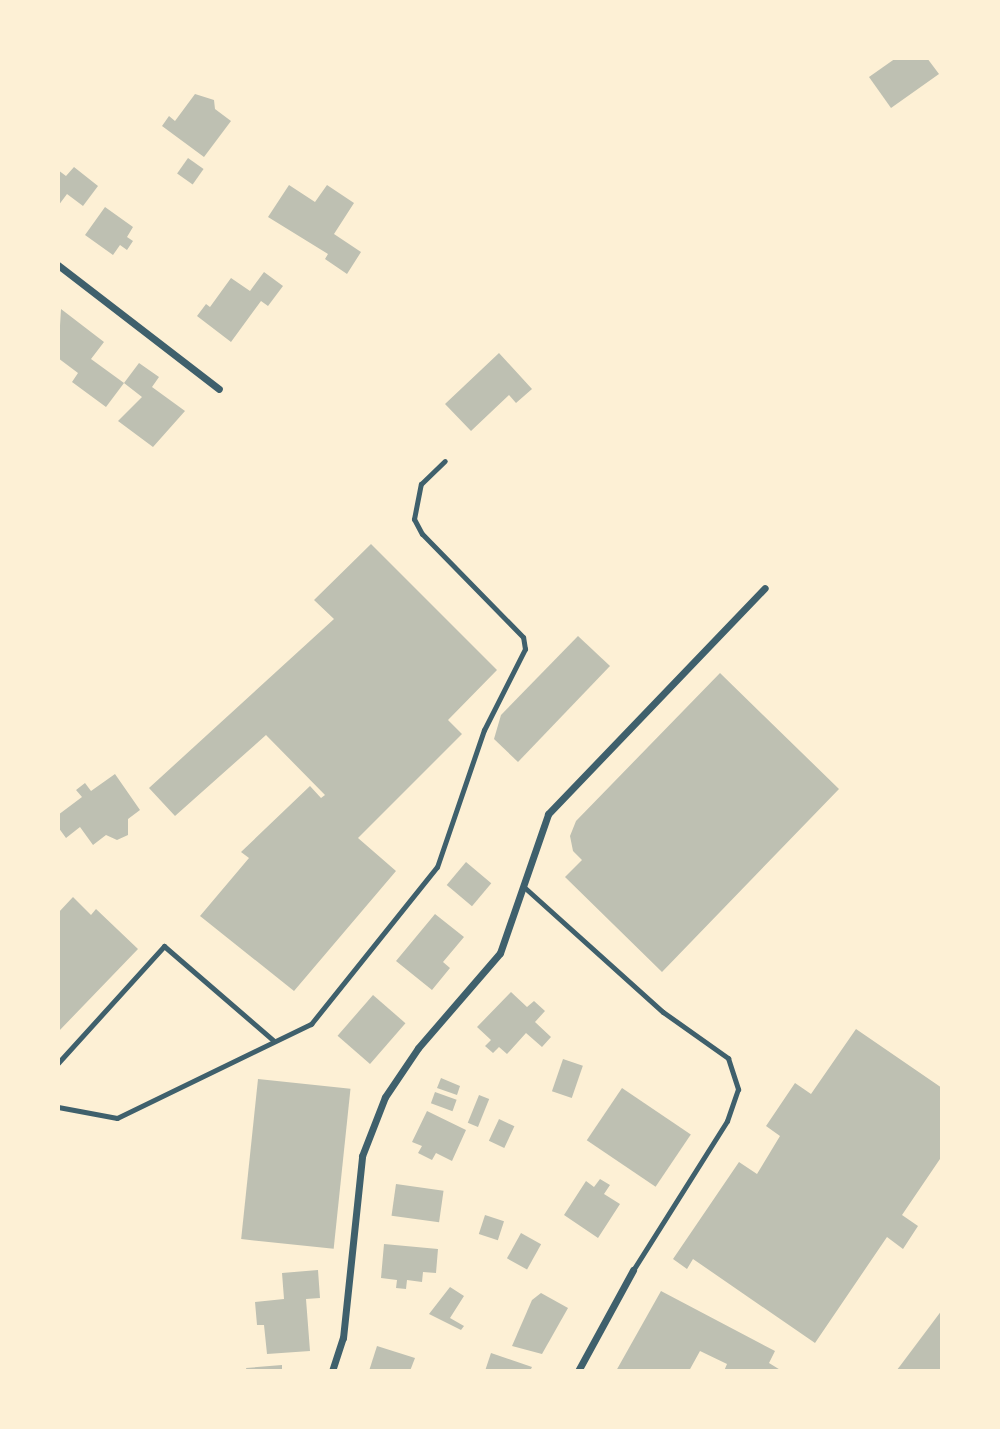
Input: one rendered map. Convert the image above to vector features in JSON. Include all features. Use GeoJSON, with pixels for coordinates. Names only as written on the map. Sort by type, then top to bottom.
{"type":"FeatureCollection","features":[{"type":"Feature","properties":{"kind":"street"},"geometry":{"type":"LineString","coordinates":[[58,265],[219,389]]}},
{"type":"Feature","properties":{"kind":"street"},"geometry":{"type":"LineString","coordinates":[[332,1371],[343,1338],[362,1156],[385,1097],[418,1048],[500,953],[548,814],[765,588]]}},
{"type":"Feature","properties":{"kind":"street"},"geometry":{"type":"LineString","coordinates":[[578,1371],[633,1270]]}},
{"type":"Feature","properties":{"kind":"lane"},"geometry":{"type":"LineString","coordinates":[[58,1107],[117,1118],[310,1024],[437,867],[484,730],[523,656],[523,637],[422,534],[414,519],[421,484],[444,461]]}},
{"type":"Feature","properties":{"kind":"lane"},"geometry":{"type":"LineString","coordinates":[[524,887],[663,1012],[727,1058],[737,1089],[727,1121],[633,1270]]}},
{"type":"Feature","properties":{"kind":"lane"},"geometry":{"type":"LineString","coordinates":[[58,1063],[164,946],[273,1040]]}},
{"type":"Feature","properties":{"kind":"building"},"geometry":{"type":"Polygon","coordinates":[[[896,58],[927,58],[939,74],[891,108],[869,77],[896,58]]]}},
{"type":"Feature","properties":{"kind":"building"},"geometry":{"type":"Polygon","coordinates":[[[195,94],[214,100],[215,109],[231,121],[204,157],[162,126],[169,116],[175,121],[195,94]]]}},
{"type":"Feature","properties":{"kind":"building"},"geometry":{"type":"Polygon","coordinates":[[[188,158],[204,169],[193,184],[177,174],[188,158]]]}},
{"type":"Feature","properties":{"kind":"building"},"geometry":{"type":"Polygon","coordinates":[[[74,167],[98,186],[83,206],[67,194],[58,206],[58,170],[66,176],[74,167]]]}},
{"type":"Feature","properties":{"kind":"building"},"geometry":{"type":"Polygon","coordinates":[[[289,185],[315,202],[327,185],[354,203],[334,234],[361,252],[347,274],[325,259],[328,254],[268,217],[289,185]]]}},
{"type":"Feature","properties":{"kind":"building"},"geometry":{"type":"Polygon","coordinates":[[[105,207],[133,227],[127,237],[133,241],[127,250],[120,245],[113,255],[85,235],[105,207]]]}},
{"type":"Feature","properties":{"kind":"building"},"geometry":{"type":"Polygon","coordinates":[[[264,272],[283,286],[268,306],[261,301],[231,342],[197,316],[206,304],[210,307],[231,278],[250,291],[264,272]]]}},
{"type":"Feature","properties":{"kind":"building"},"geometry":{"type":"Polygon","coordinates":[[[61,309],[104,342],[91,359],[124,383],[106,407],[72,382],[78,373],[58,358],[61,309]]]}},
{"type":"Feature","properties":{"kind":"building"},"geometry":{"type":"Polygon","coordinates":[[[499,353],[532,389],[516,403],[509,395],[471,431],[445,404],[499,353]]]}},
{"type":"Feature","properties":{"kind":"building"},"geometry":{"type":"Polygon","coordinates":[[[139,363],[159,377],[152,387],[185,411],[153,447],[118,421],[142,397],[124,383],[139,363]]]}},
{"type":"Feature","properties":{"kind":"building"},"geometry":{"type":"Polygon","coordinates":[[[371,544],[497,670],[448,720],[462,734],[358,838],[396,871],[294,991],[200,916],[249,858],[241,852],[310,786],[321,798],[325,795],[266,735],[175,816],[149,788],[334,619],[314,600],[371,544]]]}},
{"type":"Feature","properties":{"kind":"building"},"geometry":{"type":"Polygon","coordinates":[[[578,636],[610,666],[518,762],[494,739],[501,715],[578,636]]]}},
{"type":"Feature","properties":{"kind":"building"},"geometry":{"type":"Polygon","coordinates":[[[720,673],[839,789],[662,972],[565,877],[582,860],[573,851],[570,836],[576,821],[720,673]]]}},
{"type":"Feature","properties":{"kind":"building"},"geometry":{"type":"Polygon","coordinates":[[[115,774],[140,810],[128,819],[128,835],[117,840],[106,835],[93,845],[80,827],[66,838],[58,827],[58,815],[82,797],[76,790],[85,783],[91,791],[115,774]]]}},
{"type":"Feature","properties":{"kind":"building"},"geometry":{"type":"Polygon","coordinates":[[[466,862],[491,883],[472,906],[447,885],[466,862]]]}},
{"type":"Feature","properties":{"kind":"building"},"geometry":{"type":"Polygon","coordinates":[[[73,897],[91,915],[96,909],[138,949],[58,1032],[58,913],[73,897]]]}},
{"type":"Feature","properties":{"kind":"building"},"geometry":{"type":"Polygon","coordinates":[[[435,914],[464,937],[443,962],[450,968],[432,990],[396,961],[435,914]]]}},
{"type":"Feature","properties":{"kind":"building"},"geometry":{"type":"Polygon","coordinates":[[[511,992],[527,1007],[534,1001],[545,1011],[535,1022],[551,1037],[542,1047],[526,1033],[507,1054],[499,1047],[493,1053],[485,1046],[491,1040],[477,1027],[511,992]]]}},
{"type":"Feature","properties":{"kind":"building"},"geometry":{"type":"Polygon","coordinates":[[[373,995],[405,1023],[370,1064],[338,1036],[373,995]]]}},
{"type":"Feature","properties":{"kind":"building"},"geometry":{"type":"Polygon","coordinates":[[[856,1029],[942,1088],[942,1156],[902,1215],[918,1226],[903,1249],[887,1237],[815,1343],[693,1259],[687,1269],[673,1259],[739,1162],[757,1174],[780,1136],[766,1126],[795,1083],[811,1094],[856,1029]]]}},
{"type":"Feature","properties":{"kind":"building"},"geometry":{"type":"Polygon","coordinates":[[[563,1059],[583,1066],[572,1098],[552,1091],[563,1059]]]}},
{"type":"Feature","properties":{"kind":"building"},"geometry":{"type":"Polygon","coordinates":[[[441,1078],[460,1086],[457,1095],[437,1088],[441,1078]]]}},
{"type":"Feature","properties":{"kind":"building"},"geometry":{"type":"Polygon","coordinates":[[[258,1079],[350,1089],[334,1249],[241,1239],[258,1079]]]}},
{"type":"Feature","properties":{"kind":"building"},"geometry":{"type":"Polygon","coordinates":[[[622,1088],[691,1134],[656,1187],[587,1140],[622,1088]]]}},
{"type":"Feature","properties":{"kind":"building"},"geometry":{"type":"Polygon","coordinates":[[[435,1092],[457,1100],[453,1111],[431,1103],[435,1092]]]}},
{"type":"Feature","properties":{"kind":"building"},"geometry":{"type":"Polygon","coordinates":[[[479,1095],[489,1099],[478,1127],[468,1123],[479,1095]]]}},
{"type":"Feature","properties":{"kind":"building"},"geometry":{"type":"Polygon","coordinates":[[[427,1111],[466,1130],[452,1161],[436,1153],[432,1160],[418,1153],[422,1146],[412,1142],[427,1111]]]}},
{"type":"Feature","properties":{"kind":"building"},"geometry":{"type":"Polygon","coordinates":[[[499,1119],[514,1126],[504,1148],[489,1141],[499,1119]]]}},
{"type":"Feature","properties":{"kind":"building"},"geometry":{"type":"Polygon","coordinates":[[[600,1179],[610,1185],[604,1194],[620,1204],[598,1238],[564,1215],[586,1181],[594,1187],[600,1179]]]}},
{"type":"Feature","properties":{"kind":"building"},"geometry":{"type":"Polygon","coordinates":[[[396,1184],[444,1191],[439,1222],[392,1216],[396,1184]]]}},
{"type":"Feature","properties":{"kind":"building"},"geometry":{"type":"Polygon","coordinates":[[[485,1215],[504,1221],[498,1240],[479,1234],[485,1215]]]}},
{"type":"Feature","properties":{"kind":"building"},"geometry":{"type":"Polygon","coordinates":[[[521,1233],[541,1244],[527,1270],[507,1258],[521,1233]]]}},
{"type":"Feature","properties":{"kind":"building"},"geometry":{"type":"Polygon","coordinates":[[[384,1244],[438,1249],[436,1273],[423,1272],[422,1282],[407,1280],[406,1289],[396,1288],[397,1280],[381,1278],[384,1244]]]}},
{"type":"Feature","properties":{"kind":"building"},"geometry":{"type":"Polygon","coordinates":[[[318,1270],[320,1298],[306,1299],[310,1351],[267,1354],[264,1325],[257,1325],[255,1302],[284,1299],[282,1273],[318,1270]]]}},
{"type":"Feature","properties":{"kind":"building"},"geometry":{"type":"Polygon","coordinates":[[[450,1287],[464,1296],[450,1318],[464,1326],[461,1330],[429,1314],[450,1287]]]}},
{"type":"Feature","properties":{"kind":"building"},"geometry":{"type":"Polygon","coordinates":[[[661,1291],[775,1351],[769,1363],[782,1371],[724,1371],[727,1364],[700,1351],[689,1371],[616,1371],[661,1291]]]}},
{"type":"Feature","properties":{"kind":"building"},"geometry":{"type":"Polygon","coordinates":[[[541,1293],[568,1308],[542,1354],[512,1346],[532,1300],[541,1293]]]}},
{"type":"Feature","properties":{"kind":"building"},"geometry":{"type":"Polygon","coordinates":[[[942,1310],[942,1371],[896,1371],[900,1366],[942,1310]]]}},
{"type":"Feature","properties":{"kind":"building"},"geometry":{"type":"Polygon","coordinates":[[[377,1346],[415,1358],[410,1371],[369,1371],[377,1346]]]}},
{"type":"Feature","properties":{"kind":"building"},"geometry":{"type":"Polygon","coordinates":[[[491,1353],[532,1367],[530,1371],[485,1371],[491,1353]]]}},
{"type":"Feature","properties":{"kind":"building"},"geometry":{"type":"Polygon","coordinates":[[[282,1365],[282,1371],[247,1371],[246,1368],[282,1365]]]}}]}
